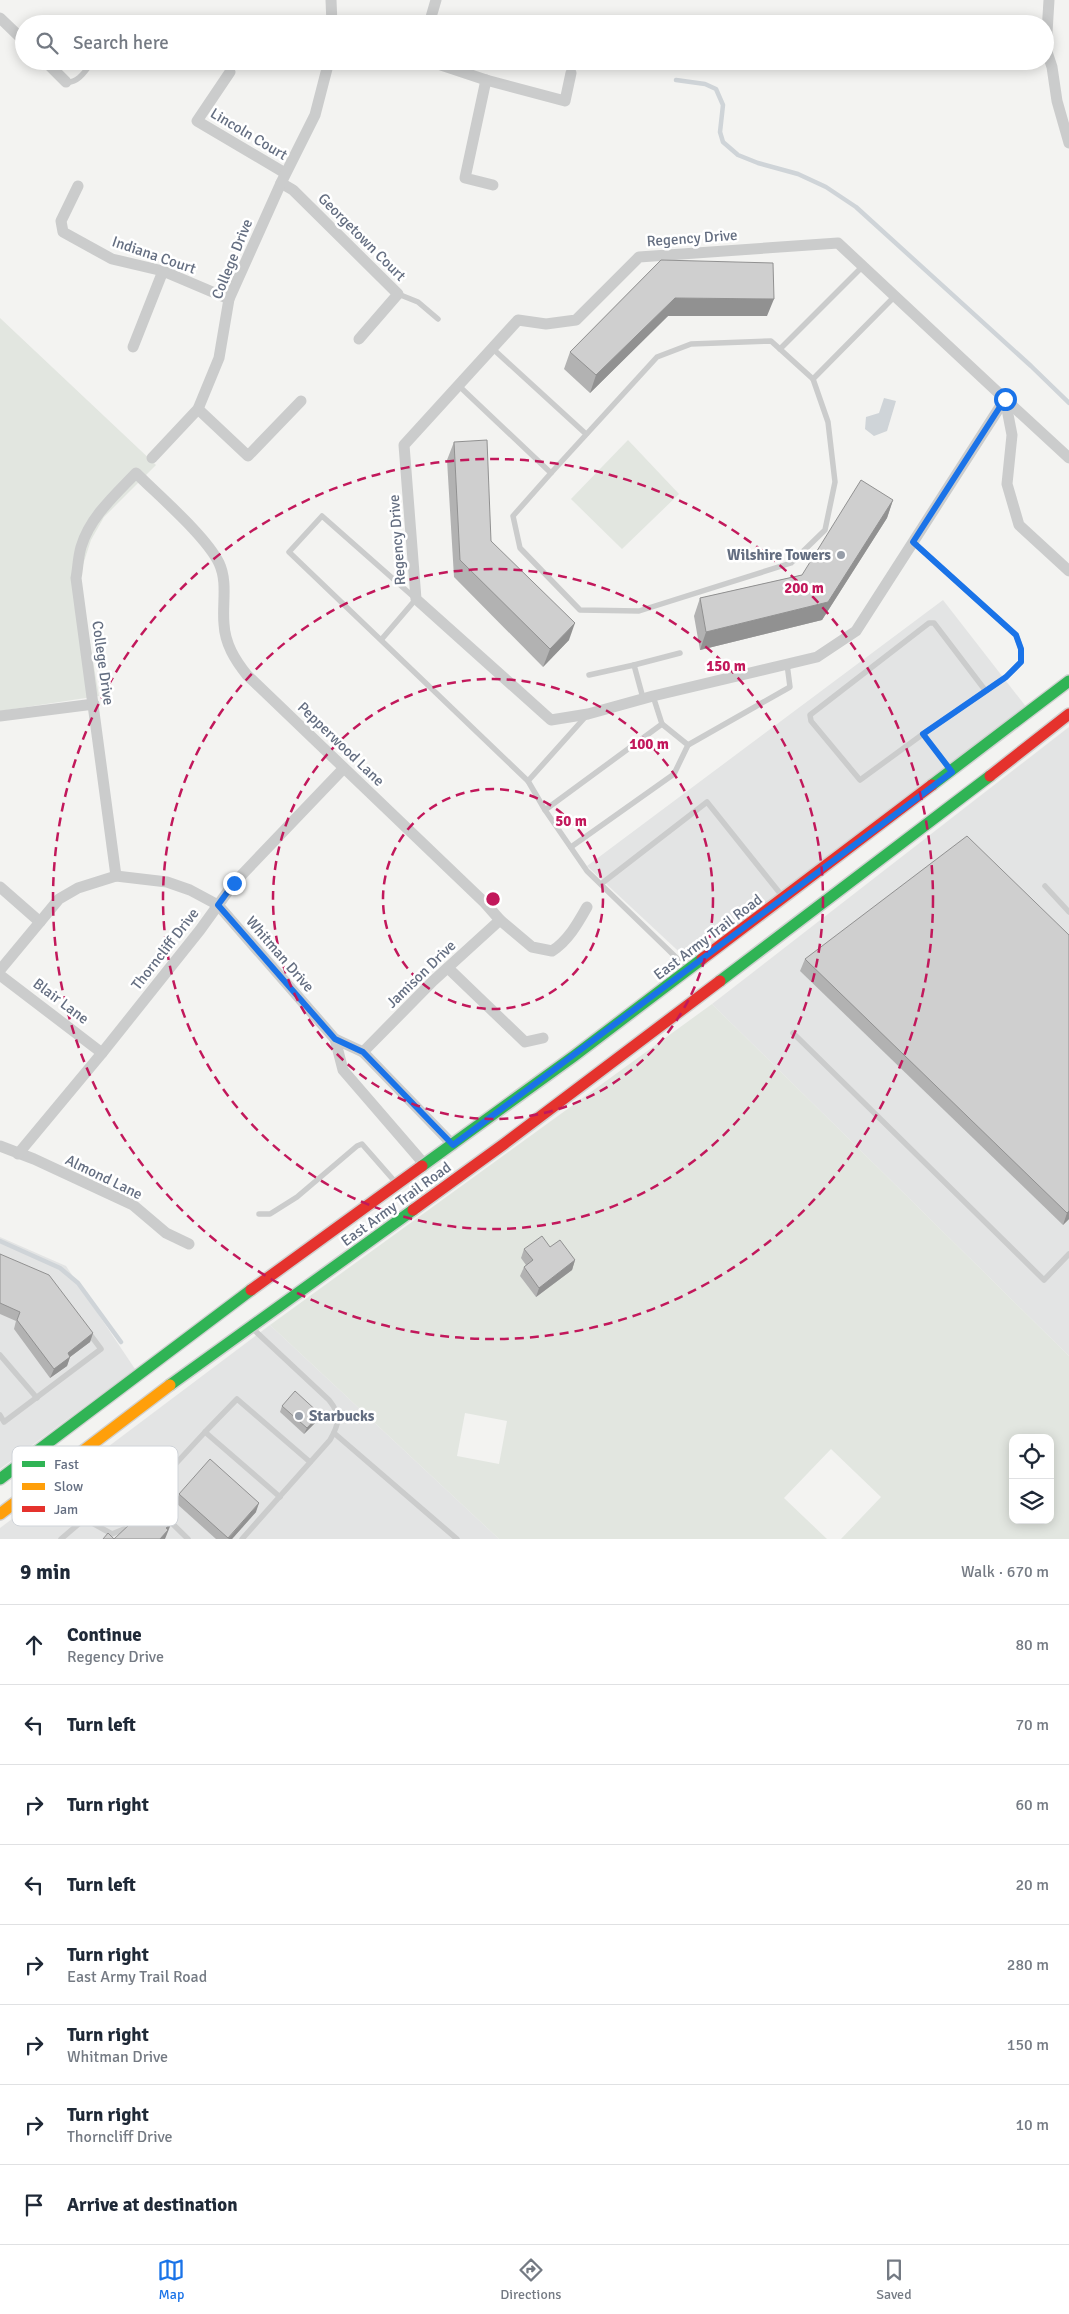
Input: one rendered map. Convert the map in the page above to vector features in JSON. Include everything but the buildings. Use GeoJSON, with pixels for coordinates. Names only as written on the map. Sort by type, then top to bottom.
{"type":"FeatureCollection","features":[{"type":"Feature","properties":{"kind":"main road","name":"East Army Trail Road"},"geometry":{"type":"LineString","coordinates":[[44,1446],[185,1338],[453,1145],[689,970],[1069,682]]}},
{"type":"Feature","properties":{"kind":"main road","name":"East Army Trail Road"},"geometry":{"type":"LineString","coordinates":[[91,1446],[250,1327],[496,1149],[957,801],[1069,714]]}},
{"type":"Feature","properties":{"kind":"main road","name":"East Army Trail Road"},"geometry":{"type":"LineString","coordinates":[[0,1480],[12,1471]]}},
{"type":"Feature","properties":{"kind":"main road","name":"East Army Trail Road"},"geometry":{"type":"LineString","coordinates":[[0,1514],[12,1505]]}},
{"type":"Feature","properties":{"kind":"street"},"geometry":{"type":"LineString","coordinates":[[331,0],[332,15]]}},
{"type":"Feature","properties":{"kind":"street"},"geometry":{"type":"LineString","coordinates":[[432,15],[436,0]]}},
{"type":"Feature","properties":{"kind":"street"},"geometry":{"type":"LineString","coordinates":[[1048,15],[1049,0]]}},
{"type":"Feature","properties":{"kind":"street"},"geometry":{"type":"LineString","coordinates":[[0,18],[15,32]]}},
{"type":"Feature","properties":{"kind":"street"},"geometry":{"type":"LineString","coordinates":[[55,70],[66,82]]}},
{"type":"Feature","properties":{"kind":"street","name":"College Drive"},"geometry":{"type":"LineString","coordinates":[[152,458],[198,410],[220,358],[229,299],[283,178],[315,115],[328,70]]}},
{"type":"Feature","properties":{"kind":"street"},"geometry":{"type":"LineString","coordinates":[[455,70],[565,101],[571,72]]}},
{"type":"Feature","properties":{"kind":"street"},"geometry":{"type":"LineString","coordinates":[[1052,70],[1057,101],[1069,143]]}},
{"type":"Feature","properties":{"kind":"street","name":"Lincoln Court"},"geometry":{"type":"LineString","coordinates":[[230,72],[197,120],[283,178]]}},
{"type":"Feature","properties":{"kind":"street"},"geometry":{"type":"LineString","coordinates":[[486,80],[465,178],[493,185]]}},
{"type":"Feature","properties":{"kind":"street","name":"Georgetown Court"},"geometry":{"type":"LineString","coordinates":[[283,178],[398,294],[359,339]]}},
{"type":"Feature","properties":{"kind":"street","name":"Indiana Court"},"geometry":{"type":"LineString","coordinates":[[78,186],[61,222],[62,232],[112,258],[163,271],[229,299]]}},
{"type":"Feature","properties":{"kind":"street","name":"Regency Drive"},"geometry":{"type":"LineString","coordinates":[[1005,399],[856,631],[816,657],[648,697],[588,714],[550,720],[416,599],[404,445],[518,320],[546,324],[576,320],[639,257],[838,244],[1069,458]]}},
{"type":"Feature","properties":{"kind":"street"},"geometry":{"type":"LineString","coordinates":[[133,347],[163,271]]}},
{"type":"Feature","properties":{"kind":"street"},"geometry":{"type":"LineString","coordinates":[[1005,399],[1012,435],[1007,484],[1019,525],[1069,571]]}},
{"type":"Feature","properties":{"kind":"street"},"geometry":{"type":"LineString","coordinates":[[198,410],[248,456],[301,401]]}},
{"type":"Feature","properties":{"kind":"street","name":"College Drive"},"geometry":{"type":"LineString","coordinates":[[116,876],[76,578],[80,555],[90,528],[100,512],[136,473]]}},
{"type":"Feature","properties":{"kind":"street","name":"Pepperwood Lane"},"geometry":{"type":"LineString","coordinates":[[136,473],[206,544],[219,564],[225,590],[224,624],[227,642],[236,661],[247,675],[343,769],[486,903],[500,920],[532,946],[552,951],[560,946],[578,924],[587,907]]}},
{"type":"Feature","properties":{"kind":"street"},"geometry":{"type":"LineString","coordinates":[[0,716],[94,704]]}},
{"type":"Feature","properties":{"kind":"street","name":"Thorncliff Drive"},"geometry":{"type":"LineString","coordinates":[[18,1154],[102,1053],[234,883],[343,769]]}},
{"type":"Feature","properties":{"kind":"street","name":"Whitman Drive"},"geometry":{"type":"LineString","coordinates":[[0,970],[59,899],[78,888],[116,876],[167,882],[190,890],[218,905],[335,1039],[363,1052],[453,1145]]}},
{"type":"Feature","properties":{"kind":"street"},"geometry":{"type":"LineString","coordinates":[[0,887],[40,922]]}},
{"type":"Feature","properties":{"kind":"street","name":"Jamison Drive"},"geometry":{"type":"LineString","coordinates":[[363,1052],[448,968],[500,920]]}},
{"type":"Feature","properties":{"kind":"street"},"geometry":{"type":"LineString","coordinates":[[448,968],[525,1042],[543,1038]]}},
{"type":"Feature","properties":{"kind":"street","name":"Blair Lane"},"geometry":{"type":"LineString","coordinates":[[0,975],[102,1053]]}},
{"type":"Feature","properties":{"kind":"street","name":"Whitman Drive"},"geometry":{"type":"LineString","coordinates":[[335,1039],[343,1070],[424,1165]]}},
{"type":"Feature","properties":{"kind":"street","name":"Almond Lane"},"geometry":{"type":"LineString","coordinates":[[0,1146],[133,1205],[166,1233],[189,1244]]}},
{"type":"Feature","properties":{"kind":"lane"},"geometry":{"type":"LineString","coordinates":[[66,82],[72,83],[85,70]]}},
{"type":"Feature","properties":{"kind":"lane"},"geometry":{"type":"LineString","coordinates":[[780,349],[863,266]]}},
{"type":"Feature","properties":{"kind":"lane"},"geometry":{"type":"LineString","coordinates":[[398,294],[418,302],[438,319]]}},
{"type":"Feature","properties":{"kind":"lane"},"geometry":{"type":"LineString","coordinates":[[813,379],[895,296]]}},
{"type":"Feature","properties":{"kind":"lane"},"geometry":{"type":"LineString","coordinates":[[771,341],[780,349],[813,379],[828,422],[835,482],[825,530],[791,563],[639,611],[580,610],[520,548],[513,516],[656,357],[691,344],[771,341]]}},
{"type":"Feature","properties":{"kind":"lane"},"geometry":{"type":"LineString","coordinates":[[492,348],[586,434]]}},
{"type":"Feature","properties":{"kind":"lane"},"geometry":{"type":"LineString","coordinates":[[458,385],[551,473]]}},
{"type":"Feature","properties":{"kind":"lane"},"geometry":{"type":"LineString","coordinates":[[381,640],[416,599],[322,516],[289,552],[528,781],[545,810],[587,871],[689,970]]}},
{"type":"Feature","properties":{"kind":"lane"},"geometry":{"type":"LineString","coordinates":[[913,542],[1016,635],[1021,649],[1021,662],[1006,677],[860,780],[811,721],[811,712],[929,623],[934,623],[954,646],[985,690]]}},
{"type":"Feature","properties":{"kind":"lane"},"geometry":{"type":"LineString","coordinates":[[589,675],[680,653]]}},
{"type":"Feature","properties":{"kind":"lane"},"geometry":{"type":"LineString","coordinates":[[571,847],[674,774],[688,745],[790,687],[788,664]]}},
{"type":"Feature","properties":{"kind":"lane"},"geometry":{"type":"LineString","coordinates":[[634,665],[662,724],[688,745]]}},
{"type":"Feature","properties":{"kind":"lane"},"geometry":{"type":"LineString","coordinates":[[528,781],[588,714]]}},
{"type":"Feature","properties":{"kind":"lane"},"geometry":{"type":"LineString","coordinates":[[545,810],[662,724]]}},
{"type":"Feature","properties":{"kind":"lane"},"geometry":{"type":"LineString","coordinates":[[923,734],[952,772]]}},
{"type":"Feature","properties":{"kind":"lane"},"geometry":{"type":"LineString","coordinates":[[601,884],[707,802],[784,898]]}},
{"type":"Feature","properties":{"kind":"lane"},"geometry":{"type":"LineString","coordinates":[[1045,886],[1069,912]]}},
{"type":"Feature","properties":{"kind":"lane"},"geometry":{"type":"LineString","coordinates":[[794,1033],[1044,1280],[1069,1254]]}},
{"type":"Feature","properties":{"kind":"lane"},"geometry":{"type":"LineString","coordinates":[[259,1214],[270,1214],[297,1198],[357,1146],[362,1144],[398,1185]]}},
{"type":"Feature","properties":{"kind":"lane"},"geometry":{"type":"LineString","coordinates":[[0,1415],[4,1422],[101,1349],[84,1326]]}},
{"type":"Feature","properties":{"kind":"lane"},"geometry":{"type":"LineString","coordinates":[[242,1539],[310,1462],[339,1425],[336,1409],[330,1400],[250,1327]]}},
{"type":"Feature","properties":{"kind":"lane"},"geometry":{"type":"LineString","coordinates":[[0,1355],[37,1398]]}},
{"type":"Feature","properties":{"kind":"lane"},"geometry":{"type":"LineString","coordinates":[[178,1461],[237,1399],[310,1462]]}},
{"type":"Feature","properties":{"kind":"lane"},"geometry":{"type":"LineString","coordinates":[[205,1432],[280,1497]]}},
{"type":"Feature","properties":{"kind":"lane"},"geometry":{"type":"LineString","coordinates":[[334,1433],[457,1539]]}},
{"type":"Feature","properties":{"kind":"lane"},"geometry":{"type":"LineString","coordinates":[[62,1539],[77,1526]]}},
{"type":"Feature","properties":{"kind":"lane"},"geometry":{"type":"LineString","coordinates":[[98,1526],[112,1534],[124,1529]]}},
{"type":"Feature","properties":{"kind":"lane"},"geometry":{"type":"LineString","coordinates":[[173,1526],[188,1539]]}},
{"type":"Feature","properties":{"kind":"shaded area"},"geometry":{"type":"Polygon","coordinates":[[[0,318],[156,465],[104,517],[91,540],[79,577],[99,696],[0,711],[0,318]]]}},
{"type":"Feature","properties":{"kind":"shaded area"},"geometry":{"type":"Polygon","coordinates":[[[884,398],[896,401],[887,431],[874,436],[865,429],[866,417],[879,413],[884,398]]]}},
{"type":"Feature","properties":{"kind":"shaded area"},"geometry":{"type":"Polygon","coordinates":[[[628,440],[679,494],[622,549],[571,499],[628,440]]]}},
{"type":"Feature","properties":{"kind":"shaded area"},"geometry":{"type":"Polygon","coordinates":[[[943,600],[1027,708],[690,962],[587,866],[943,600]]]}},
{"type":"Feature","properties":{"kind":"shaded area"},"geometry":{"type":"Polygon","coordinates":[[[1069,727],[1069,1356],[712,1004],[1069,727]]]}},
{"type":"Feature","properties":{"kind":"shaded area"},"geometry":{"type":"Polygon","coordinates":[[[712,1004],[1069,1356],[1069,1539],[841,1539],[881,1497],[831,1449],[784,1498],[827,1539],[499,1539],[270,1325],[712,1004]],[[465,1413],[457,1456],[499,1464],[507,1421],[465,1413]]]}},
{"type":"Feature","properties":{"kind":"shaded area"},"geometry":{"type":"Polygon","coordinates":[[[0,1237],[66,1266],[135,1369],[31,1446],[12,1446],[12,1460],[0,1469],[0,1237]]]}},
{"type":"Feature","properties":{"kind":"shaded area"},"geometry":{"type":"Polygon","coordinates":[[[270,1325],[499,1539],[0,1539],[0,1528],[12,1519],[12,1526],[178,1526],[178,1446],[109,1446],[270,1325]]]}},
{"type":"Feature","properties":{"kind":"waterway"},"geometry":{"type":"LineString","coordinates":[[676,80],[705,84],[716,89],[723,105],[720,132],[723,142],[738,155],[758,163],[798,174],[826,187],[856,207],[1069,403]]}},
{"type":"Feature","properties":{"kind":"waterway"},"geometry":{"type":"LineString","coordinates":[[0,1241],[60,1268],[78,1283],[121,1342]]}},
{"type":"Feature","properties":{"kind":"traffic: fast"},"geometry":{"type":"LineString","coordinates":[[932,785],[1069,681]]}},
{"type":"Feature","properties":{"kind":"traffic: fast"},"geometry":{"type":"LineString","coordinates":[[720,981],[990,776]]}},
{"type":"Feature","properties":{"kind":"traffic: fast"},"geometry":{"type":"LineString","coordinates":[[422,1166],[574,1056],[702,959]]}},
{"type":"Feature","properties":{"kind":"traffic: fast"},"geometry":{"type":"LineString","coordinates":[[170,1385],[413,1210]]}},
{"type":"Feature","properties":{"kind":"traffic: fast"},"geometry":{"type":"LineString","coordinates":[[44,1446],[251,1290]]}},
{"type":"Feature","properties":{"kind":"traffic: fast"},"geometry":{"type":"LineString","coordinates":[[0,1479],[12,1470]]}},
{"type":"Feature","properties":{"kind":"traffic: slow"},"geometry":{"type":"LineString","coordinates":[[90,1446],[170,1385]]}},
{"type":"Feature","properties":{"kind":"traffic: slow"},"geometry":{"type":"LineString","coordinates":[[0,1514],[12,1505]]}},
{"type":"Feature","properties":{"kind":"traffic: jam"},"geometry":{"type":"LineString","coordinates":[[990,776],[1069,714]]}},
{"type":"Feature","properties":{"kind":"traffic: jam"},"geometry":{"type":"LineString","coordinates":[[702,959],[932,785]]}},
{"type":"Feature","properties":{"kind":"traffic: jam"},"geometry":{"type":"LineString","coordinates":[[413,1210],[504,1144],[720,981]]}},
{"type":"Feature","properties":{"kind":"traffic: jam"},"geometry":{"type":"LineString","coordinates":[[251,1290],[422,1166]]}},
{"type":"Feature","properties":{"kind":"place","name":"Wilshire Towers"},"geometry":{"type":"Point","coordinates":[841,555]}},
{"type":"Feature","properties":{"kind":"place","name":"Starbucks"},"geometry":{"type":"Point","coordinates":[299,1416]}},
{"type":"Feature","properties":{"kind":"route"},"geometry":{"type":"LineString","coordinates":[[234,883],[218,905],[335,1039],[363,1052],[453,1145],[659,993],[952,772],[923,734],[1006,677],[1021,662],[1021,649],[1016,635],[913,542],[1005,399]]}}]}
